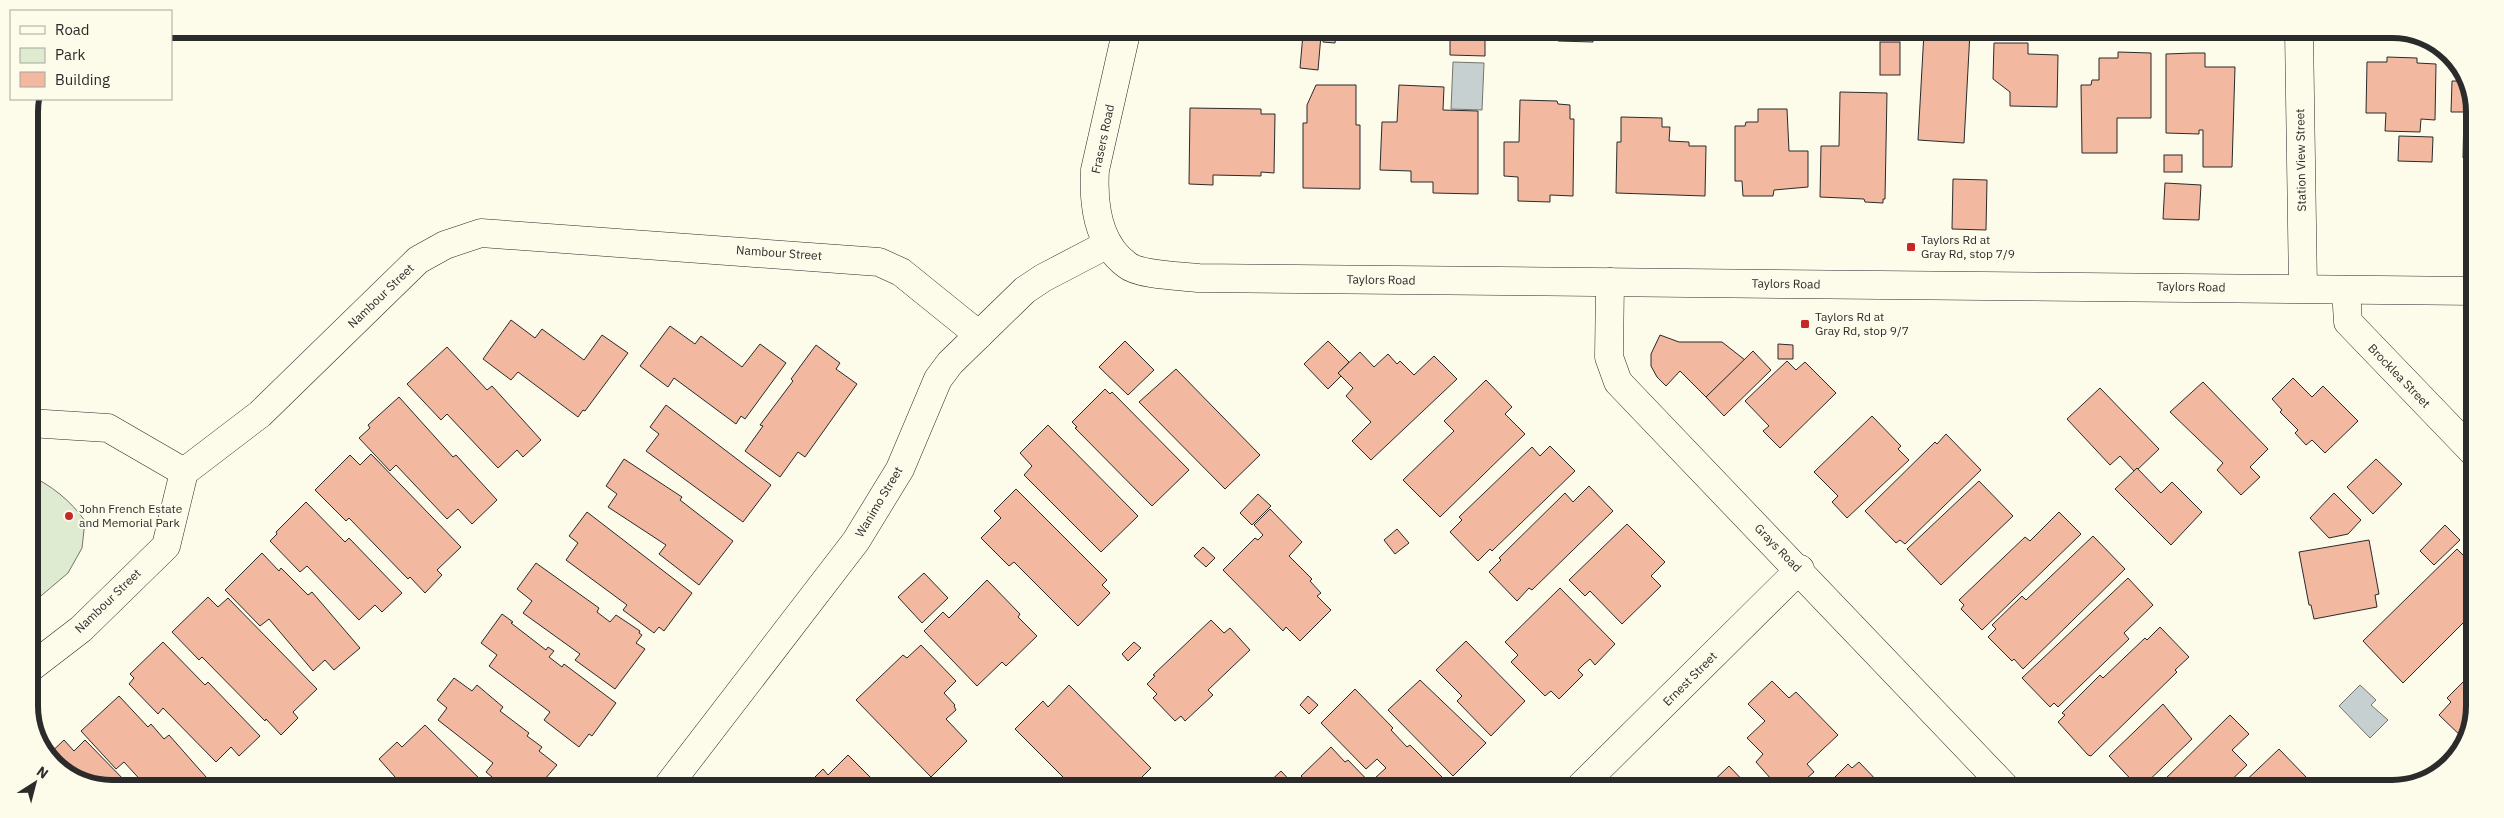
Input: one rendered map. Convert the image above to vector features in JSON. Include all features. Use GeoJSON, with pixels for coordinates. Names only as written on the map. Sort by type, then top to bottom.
{"type":"FeatureCollection","features":[{"type":"Feature","properties":{"kind":"street","name":"Frasers Road"},"geometry":{"type":"LineString","coordinates":[[1108,244],[1098,220],[1094,193],[1095,170],[1125,38]]}},
{"type":"Feature","properties":{"kind":"street","name":"Station View Street"},"geometry":{"type":"LineString","coordinates":[[2299,38],[2303,288]]}},
{"type":"Feature","properties":{"kind":"street","name":"Nambour Street"},"geometry":{"type":"LineString","coordinates":[[38,662],[81,629],[166,546],[184,472],[260,414],[418,260],[444,245],[481,232],[879,262],[901,272],[978,335]]}},
{"type":"Feature","properties":{"kind":"street","name":"Taylors Road"},"geometry":{"type":"LineString","coordinates":[[1108,244],[1128,266],[1153,273],[1198,278],[2466,291]]}},
{"type":"Feature","properties":{"kind":"street","name":"Wanimo Street"},"geometry":{"type":"LineString","coordinates":[[673,781],[856,541],[900,469],[938,379],[950,363],[1025,290],[1043,278],[1108,244]]}},
{"type":"Feature","properties":{"kind":"street","name":"Grays Road"},"geometry":{"type":"LineString","coordinates":[[1610,282],[1609,357],[1618,382],[1800,570],[1999,781]]}},
{"type":"Feature","properties":{"kind":"street","name":"Brocklea Street"},"geometry":{"type":"LineString","coordinates":[[2346,290],[2348,322],[2466,445]]}},
{"type":"Feature","properties":{"kind":"street"},"geometry":{"type":"LineString","coordinates":[[38,424],[108,428],[184,472]]}},
{"type":"Feature","properties":{"kind":"street","name":"Ernest Street"},"geometry":{"type":"LineString","coordinates":[[1586,781],[1800,570]]}},
{"type":"Feature","properties":{"kind":"green space"},"geometry":{"type":"Polygon","coordinates":[[[38,480],[60,494],[85,521],[82,548],[68,573],[38,598],[38,480]]]}},
{"type":"Feature","properties":{"kind":"shaded area"},"geometry":{"type":"Polygon","coordinates":[[[1453,62],[1484,63],[1482,110],[1451,109],[1453,62]]]}},
{"type":"Feature","properties":{"kind":"shaded area"},"geometry":{"type":"Polygon","coordinates":[[[2360,685],[2376,700],[2371,705],[2388,720],[2370,738],[2339,706],[2360,685]]]}},
{"type":"Feature","properties":{"kind":"building"},"geometry":{"type":"Polygon","coordinates":[[[1303,38],[1321,38],[1318,70],[1300,68],[1303,38]]]}},
{"type":"Feature","properties":{"kind":"building"},"geometry":{"type":"Polygon","coordinates":[[[1323,38],[1336,38],[1335,43],[1323,42],[1323,38]]]}},
{"type":"Feature","properties":{"kind":"building"},"geometry":{"type":"Polygon","coordinates":[[[1450,38],[1485,38],[1485,56],[1450,55],[1450,38]]]}},
{"type":"Feature","properties":{"kind":"building"},"geometry":{"type":"Polygon","coordinates":[[[1558,38],[1593,38],[1593,42],[1558,41],[1558,38]]]}},
{"type":"Feature","properties":{"kind":"building"},"geometry":{"type":"Polygon","coordinates":[[[1924,38],[1970,38],[1964,143],[1918,140],[1924,38]]]}},
{"type":"Feature","properties":{"kind":"building"},"geometry":{"type":"Polygon","coordinates":[[[1880,42],[1900,42],[1900,75],[1880,75],[1880,42]]]}},
{"type":"Feature","properties":{"kind":"building"},"geometry":{"type":"Polygon","coordinates":[[[1994,43],[2028,43],[2028,54],[2058,55],[2057,107],[2010,106],[2010,92],[1993,79],[1994,43]]]}},
{"type":"Feature","properties":{"kind":"building"},"geometry":{"type":"Polygon","coordinates":[[[2118,52],[2151,53],[2151,118],[2117,118],[2117,153],[2082,153],[2081,85],[2091,85],[2092,80],[2099,80],[2099,58],[2118,58],[2118,52]]]}},
{"type":"Feature","properties":{"kind":"building"},"geometry":{"type":"Polygon","coordinates":[[[2205,53],[2205,67],[2235,67],[2232,167],[2203,167],[2203,130],[2199,130],[2199,134],[2166,133],[2166,54],[2205,53]]]}},
{"type":"Feature","properties":{"kind":"building"},"geometry":{"type":"Polygon","coordinates":[[[2387,57],[2417,58],[2417,63],[2436,64],[2435,120],[2421,119],[2420,132],[2385,131],[2386,113],[2366,113],[2367,62],[2387,62],[2387,57]]]}},
{"type":"Feature","properties":{"kind":"building"},"geometry":{"type":"Polygon","coordinates":[[[2452,81],[2460,81],[2465,97],[2466,158],[2463,158],[2464,112],[2451,112],[2452,81]]]}},
{"type":"Feature","properties":{"kind":"building"},"geometry":{"type":"Polygon","coordinates":[[[1316,85],[1356,85],[1356,125],[1360,125],[1360,189],[1303,188],[1303,123],[1307,123],[1307,105],[1316,85]]]}},
{"type":"Feature","properties":{"kind":"building"},"geometry":{"type":"Polygon","coordinates":[[[1399,85],[1444,87],[1443,110],[1478,111],[1478,194],[1433,193],[1433,182],[1411,182],[1411,171],[1380,170],[1382,122],[1397,122],[1399,85]]]}},
{"type":"Feature","properties":{"kind":"building"},"geometry":{"type":"Polygon","coordinates":[[[1840,92],[1887,93],[1885,199],[1883,199],[1883,203],[1865,202],[1864,199],[1820,197],[1821,146],[1839,146],[1840,92]]]}},
{"type":"Feature","properties":{"kind":"building"},"geometry":{"type":"Polygon","coordinates":[[[1520,100],[1557,101],[1558,104],[1570,105],[1570,119],[1574,119],[1573,196],[1550,195],[1550,202],[1518,201],[1518,177],[1504,176],[1504,142],[1519,142],[1520,100]]]}},
{"type":"Feature","properties":{"kind":"building"},"geometry":{"type":"Polygon","coordinates":[[[1190,108],[1261,109],[1261,114],[1275,114],[1274,173],[1261,172],[1261,176],[1213,175],[1213,185],[1189,184],[1190,108]]]}},
{"type":"Feature","properties":{"kind":"building"},"geometry":{"type":"Polygon","coordinates":[[[1758,109],[1787,109],[1789,151],[1808,151],[1808,187],[1774,190],[1773,196],[1743,196],[1742,181],[1735,181],[1735,126],[1745,126],[1746,122],[1758,122],[1758,109]]]}},
{"type":"Feature","properties":{"kind":"building"},"geometry":{"type":"Polygon","coordinates":[[[1621,117],[1662,118],[1662,127],[1670,127],[1669,141],[1689,142],[1689,146],[1706,146],[1705,196],[1616,193],[1617,142],[1621,142],[1621,117]]]}},
{"type":"Feature","properties":{"kind":"building"},"geometry":{"type":"Polygon","coordinates":[[[2399,136],[2433,137],[2432,162],[2398,161],[2399,136]]]}},
{"type":"Feature","properties":{"kind":"building"},"geometry":{"type":"Polygon","coordinates":[[[2164,155],[2182,155],[2182,172],[2164,172],[2164,155]]]}},
{"type":"Feature","properties":{"kind":"building"},"geometry":{"type":"Polygon","coordinates":[[[1953,179],[1987,180],[1986,230],[1952,229],[1953,179]]]}},
{"type":"Feature","properties":{"kind":"building"},"geometry":{"type":"Polygon","coordinates":[[[2165,183],[2201,185],[2199,220],[2163,219],[2165,183]]]}},
{"type":"Feature","properties":{"kind":"building"},"geometry":{"type":"Polygon","coordinates":[[[511,320],[535,338],[542,329],[584,360],[602,335],[628,353],[585,411],[583,410],[578,417],[518,372],[511,380],[483,359],[511,320]]]}},
{"type":"Feature","properties":{"kind":"building"},"geometry":{"type":"Polygon","coordinates":[[[670,326],[695,344],[701,336],[742,367],[760,344],[786,363],[745,419],[741,416],[736,424],[674,378],[668,387],[640,366],[670,326]]]}},
{"type":"Feature","properties":{"kind":"building"},"geometry":{"type":"Polygon","coordinates":[[[1660,335],[1679,342],[1722,342],[1745,360],[1706,397],[1680,371],[1666,386],[1657,377],[1651,366],[1651,354],[1660,335]]]}},
{"type":"Feature","properties":{"kind":"building"},"geometry":{"type":"Polygon","coordinates":[[[1125,341],[1154,370],[1128,395],[1099,367],[1125,341]]]}},
{"type":"Feature","properties":{"kind":"building"},"geometry":{"type":"Polygon","coordinates":[[[1328,341],[1349,362],[1338,373],[1341,376],[1328,389],[1304,364],[1328,341]]]}},
{"type":"Feature","properties":{"kind":"building"},"geometry":{"type":"Polygon","coordinates":[[[1778,344],[1793,345],[1793,359],[1778,359],[1778,344]]]}},
{"type":"Feature","properties":{"kind":"building"},"geometry":{"type":"Polygon","coordinates":[[[816,345],[840,363],[836,369],[857,384],[805,457],[798,452],[780,477],[745,451],[763,426],[760,425],[793,381],[791,379],[816,345]]]}},
{"type":"Feature","properties":{"kind":"building"},"geometry":{"type":"Polygon","coordinates":[[[447,347],[487,390],[492,386],[541,440],[523,457],[517,450],[498,468],[447,414],[441,420],[407,384],[447,347]]]}},
{"type":"Feature","properties":{"kind":"building"},"geometry":{"type":"Polygon","coordinates":[[[1753,351],[1771,370],[1724,416],[1706,397],[1753,351]]]}},
{"type":"Feature","properties":{"kind":"building"},"geometry":{"type":"Polygon","coordinates":[[[1360,352],[1374,367],[1388,354],[1397,364],[1400,361],[1414,375],[1434,356],[1457,379],[1371,460],[1352,441],[1371,422],[1346,396],[1353,388],[1338,373],[1360,352]]]}},
{"type":"Feature","properties":{"kind":"building"},"geometry":{"type":"Polygon","coordinates":[[[1787,361],[1796,370],[1805,362],[1836,393],[1780,448],[1763,431],[1769,426],[1745,401],[1787,361]]]}},
{"type":"Feature","properties":{"kind":"building"},"geometry":{"type":"Polygon","coordinates":[[[1176,369],[1260,455],[1225,489],[1139,402],[1176,369]]]}},
{"type":"Feature","properties":{"kind":"building"},"geometry":{"type":"Polygon","coordinates":[[[2293,378],[2312,397],[2323,386],[2358,421],[2325,453],[2312,440],[2306,445],[2295,433],[2298,430],[2280,412],[2282,410],[2272,399],[2293,378]]]}},
{"type":"Feature","properties":{"kind":"building"},"geometry":{"type":"Polygon","coordinates":[[[1486,380],[1512,407],[1505,414],[1525,434],[1440,517],[1403,480],[1454,431],[1444,421],[1486,380]]]}},
{"type":"Feature","properties":{"kind":"building"},"geometry":{"type":"Polygon","coordinates":[[[2203,382],[2268,449],[2250,467],[2260,477],[2241,495],[2217,470],[2223,463],[2170,412],[2203,382]]]}},
{"type":"Feature","properties":{"kind":"building"},"geometry":{"type":"Polygon","coordinates":[[[2100,388],[2159,449],[2135,472],[2120,456],[2110,465],[2067,419],[2100,388]]]}},
{"type":"Feature","properties":{"kind":"building"},"geometry":{"type":"Polygon","coordinates":[[[1105,389],[1110,394],[1112,392],[1189,470],[1152,506],[1075,428],[1077,427],[1072,422],[1105,389]]]}},
{"type":"Feature","properties":{"kind":"building"},"geometry":{"type":"Polygon","coordinates":[[[399,397],[453,457],[456,455],[497,500],[472,524],[458,509],[447,519],[396,465],[390,471],[359,438],[370,428],[368,425],[399,397]]]}},
{"type":"Feature","properties":{"kind":"building"},"geometry":{"type":"Polygon","coordinates":[[[666,405],[771,485],[743,522],[646,451],[659,434],[650,427],[666,405]]]}},
{"type":"Feature","properties":{"kind":"building"},"geometry":{"type":"Polygon","coordinates":[[[1872,416],[1901,446],[1898,449],[1909,460],[1847,518],[1832,502],[1838,496],[1814,472],[1872,416]]]}},
{"type":"Feature","properties":{"kind":"building"},"geometry":{"type":"Polygon","coordinates":[[[1048,425],[1138,516],[1101,552],[1024,475],[1032,466],[1020,453],[1048,425]]]}},
{"type":"Feature","properties":{"kind":"building"},"geometry":{"type":"Polygon","coordinates":[[[1946,434],[1981,470],[1905,544],[1900,540],[1896,543],[1865,511],[1935,442],[1937,444],[1946,434]]]}},
{"type":"Feature","properties":{"kind":"building"},"geometry":{"type":"Polygon","coordinates":[[[1550,446],[1575,471],[1492,551],[1490,549],[1478,561],[1450,532],[1462,520],[1459,517],[1532,447],[1540,456],[1550,446]]]}},
{"type":"Feature","properties":{"kind":"building"},"geometry":{"type":"Polygon","coordinates":[[[371,454],[461,547],[437,570],[442,575],[425,593],[410,577],[408,579],[349,518],[346,521],[315,490],[350,455],[360,465],[371,454]]]}},
{"type":"Feature","properties":{"kind":"building"},"geometry":{"type":"Polygon","coordinates":[[[624,459],[682,497],[680,500],[733,541],[699,585],[659,554],[666,545],[608,507],[617,494],[606,486],[624,459]]]}},
{"type":"Feature","properties":{"kind":"building"},"geometry":{"type":"Polygon","coordinates":[[[2376,459],[2402,484],[2373,514],[2347,487],[2376,459]]]}},
{"type":"Feature","properties":{"kind":"building"},"geometry":{"type":"Polygon","coordinates":[[[2137,468],[2161,493],[2172,482],[2202,512],[2171,545],[2115,489],[2137,468]]]}},
{"type":"Feature","properties":{"kind":"building"},"geometry":{"type":"Polygon","coordinates":[[[1979,481],[2013,516],[1941,585],[1907,549],[1979,481]]]}},
{"type":"Feature","properties":{"kind":"building"},"geometry":{"type":"Polygon","coordinates":[[[1589,486],[1613,511],[1532,590],[1529,588],[1517,601],[1489,572],[1501,560],[1499,558],[1565,493],[1573,502],[1589,486]]]}},
{"type":"Feature","properties":{"kind":"building"},"geometry":{"type":"Polygon","coordinates":[[[1016,489],[1107,580],[1102,585],[1110,593],[1078,626],[1014,562],[1009,566],[981,538],[1001,518],[994,511],[1016,489]]]}},
{"type":"Feature","properties":{"kind":"building"},"geometry":{"type":"Polygon","coordinates":[[[2334,493],[2361,520],[2348,534],[2329,538],[2310,518],[2334,493]]]}},
{"type":"Feature","properties":{"kind":"building"},"geometry":{"type":"Polygon","coordinates":[[[1258,494],[1271,506],[1252,525],[1240,513],[1258,494]]]}},
{"type":"Feature","properties":{"kind":"building"},"geometry":{"type":"Polygon","coordinates":[[[306,502],[345,542],[349,538],[402,593],[382,612],[375,605],[359,620],[307,566],[300,572],[270,541],[277,534],[276,532],[306,502]]]}},
{"type":"Feature","properties":{"kind":"building"},"geometry":{"type":"Polygon","coordinates":[[[1270,509],[1302,542],[1289,556],[1312,579],[1310,581],[1321,593],[1317,596],[1331,610],[1300,641],[1286,627],[1283,631],[1223,570],[1255,538],[1258,540],[1263,535],[1254,525],[1270,509]]]}},
{"type":"Feature","properties":{"kind":"building"},"geometry":{"type":"Polygon","coordinates":[[[587,512],[692,593],[664,631],[659,627],[654,633],[623,610],[627,605],[566,560],[578,543],[569,536],[587,512]]]}},
{"type":"Feature","properties":{"kind":"building"},"geometry":{"type":"Polygon","coordinates":[[[2059,512],[2081,534],[1982,630],[1961,609],[1964,605],[1959,600],[2025,537],[2030,541],[2059,512]]]}},
{"type":"Feature","properties":{"kind":"building"},"geometry":{"type":"Polygon","coordinates":[[[1627,524],[1665,562],[1651,576],[1661,586],[1622,624],[1590,591],[1585,596],[1569,580],[1627,524]]]}},
{"type":"Feature","properties":{"kind":"building"},"geometry":{"type":"Polygon","coordinates":[[[2445,525],[2460,540],[2434,565],[2420,551],[2445,525]]]}},
{"type":"Feature","properties":{"kind":"building"},"geometry":{"type":"Polygon","coordinates":[[[1397,529],[1409,543],[1395,554],[1384,540],[1397,529]]]}},
{"type":"Feature","properties":{"kind":"building"},"geometry":{"type":"Polygon","coordinates":[[[2093,536],[2125,569],[2023,669],[2014,659],[2012,661],[1988,637],[1996,629],[1992,625],[2022,596],[2026,600],[2093,536]]]}},
{"type":"Feature","properties":{"kind":"building"},"geometry":{"type":"Polygon","coordinates":[[[2369,540],[2379,594],[2375,595],[2377,607],[2314,619],[2311,605],[2309,605],[2299,552],[2369,540]]]}},
{"type":"Feature","properties":{"kind":"building"},"geometry":{"type":"Polygon","coordinates":[[[1203,547],[1215,558],[1206,567],[1194,556],[1203,547]]]}},
{"type":"Feature","properties":{"kind":"building"},"geometry":{"type":"Polygon","coordinates":[[[2457,549],[2466,558],[2466,620],[2403,683],[2363,641],[2457,549]]]}},
{"type":"Feature","properties":{"kind":"building"},"geometry":{"type":"Polygon","coordinates":[[[262,553],[279,571],[281,568],[308,595],[312,592],[360,648],[334,670],[325,660],[313,671],[269,619],[260,626],[225,590],[262,553]]]}},
{"type":"Feature","properties":{"kind":"building"},"geometry":{"type":"Polygon","coordinates":[[[536,563],[599,608],[597,612],[610,622],[616,615],[640,631],[639,633],[642,635],[636,643],[645,649],[615,689],[575,660],[580,654],[523,613],[532,601],[517,589],[536,563]]]}},
{"type":"Feature","properties":{"kind":"building"},"geometry":{"type":"Polygon","coordinates":[[[924,573],[948,598],[922,623],[898,597],[924,573]]]}},
{"type":"Feature","properties":{"kind":"building"},"geometry":{"type":"Polygon","coordinates":[[[2128,578],[2153,605],[2124,633],[2129,639],[2058,707],[2054,703],[2050,707],[2022,678],[2128,578]]]}},
{"type":"Feature","properties":{"kind":"building"},"geometry":{"type":"Polygon","coordinates":[[[987,580],[1020,614],[1018,617],[1037,636],[1006,666],[1002,662],[977,686],[924,631],[943,612],[949,618],[987,580]]]}},
{"type":"Feature","properties":{"kind":"building"},"geometry":{"type":"Polygon","coordinates":[[[1560,588],[1615,644],[1595,665],[1590,659],[1584,664],[1578,670],[1583,675],[1559,699],[1551,691],[1545,696],[1511,662],[1518,655],[1505,642],[1560,588]]]}},
{"type":"Feature","properties":{"kind":"building"},"geometry":{"type":"Polygon","coordinates":[[[208,597],[218,607],[228,598],[317,689],[293,712],[298,718],[281,735],[202,657],[199,660],[172,632],[208,597]]]}},
{"type":"Feature","properties":{"kind":"building"},"geometry":{"type":"Polygon","coordinates":[[[502,614],[546,650],[548,647],[554,651],[549,657],[562,667],[564,664],[616,703],[592,736],[589,734],[579,747],[544,720],[550,712],[489,666],[497,655],[481,643],[502,614]]]}},
{"type":"Feature","properties":{"kind":"building"},"geometry":{"type":"Polygon","coordinates":[[[1211,620],[1224,633],[1230,628],[1250,650],[1208,690],[1213,695],[1185,721],[1181,716],[1175,721],[1153,698],[1157,694],[1147,684],[1155,676],[1153,675],[1211,620]]]}},
{"type":"Feature","properties":{"kind":"building"},"geometry":{"type":"Polygon","coordinates":[[[2160,627],[2189,657],[2175,670],[2177,672],[2091,756],[2088,755],[2058,722],[2065,715],[2062,713],[2100,675],[2103,678],[2145,638],[2147,640],[2160,627]]]}},
{"type":"Feature","properties":{"kind":"building"},"geometry":{"type":"Polygon","coordinates":[[[1466,641],[1525,701],[1491,736],[1457,701],[1462,696],[1436,670],[1466,641]]]}},
{"type":"Feature","properties":{"kind":"building"},"geometry":{"type":"Polygon","coordinates":[[[163,642],[205,685],[208,682],[260,736],[239,756],[231,747],[216,762],[163,708],[158,714],[129,684],[134,678],[130,674],[163,642]]]}},
{"type":"Feature","properties":{"kind":"building"},"geometry":{"type":"Polygon","coordinates":[[[1134,642],[1141,648],[1128,661],[1122,654],[1134,642]]]}},
{"type":"Feature","properties":{"kind":"building"},"geometry":{"type":"Polygon","coordinates":[[[921,645],[956,681],[944,693],[955,705],[956,710],[946,719],[967,741],[931,777],[856,700],[903,655],[907,658],[921,645]]]}},
{"type":"Feature","properties":{"kind":"building"},"geometry":{"type":"Polygon","coordinates":[[[454,678],[472,691],[477,685],[503,707],[500,711],[529,733],[527,736],[542,747],[539,751],[557,765],[543,781],[497,781],[486,772],[493,763],[438,720],[447,708],[437,700],[454,678]]]}},
{"type":"Feature","properties":{"kind":"building"},"geometry":{"type":"Polygon","coordinates":[[[2466,679],[2466,716],[2460,735],[2439,715],[2451,702],[2447,698],[2466,679]]]}},
{"type":"Feature","properties":{"kind":"building"},"geometry":{"type":"Polygon","coordinates":[[[1420,680],[1486,743],[1453,776],[1388,710],[1420,680]]]}},
{"type":"Feature","properties":{"kind":"building"},"geometry":{"type":"Polygon","coordinates":[[[1772,681],[1789,698],[1796,692],[1838,735],[1807,764],[1814,772],[1804,781],[1795,781],[1791,777],[1787,781],[1773,781],[1756,762],[1763,754],[1747,738],[1765,721],[1748,704],[1772,681]]]}},
{"type":"Feature","properties":{"kind":"building"},"geometry":{"type":"Polygon","coordinates":[[[1069,685],[1151,768],[1138,781],[1067,781],[1015,729],[1043,701],[1048,707],[1069,685]]]}},
{"type":"Feature","properties":{"kind":"building"},"geometry":{"type":"Polygon","coordinates":[[[1355,689],[1393,728],[1391,730],[1407,747],[1410,745],[1446,781],[1378,781],[1375,778],[1386,768],[1377,759],[1366,769],[1321,723],[1355,689]]]}},
{"type":"Feature","properties":{"kind":"building"},"geometry":{"type":"Polygon","coordinates":[[[119,696],[148,727],[151,724],[164,739],[169,735],[210,781],[141,781],[124,762],[116,769],[81,731],[119,696]]]}},
{"type":"Feature","properties":{"kind":"building"},"geometry":{"type":"Polygon","coordinates":[[[1308,696],[1318,705],[1309,714],[1300,705],[1308,696]]]}},
{"type":"Feature","properties":{"kind":"building"},"geometry":{"type":"Polygon","coordinates":[[[2163,704],[2192,739],[2148,781],[2132,781],[2109,756],[2163,704]]]}},
{"type":"Feature","properties":{"kind":"building"},"geometry":{"type":"Polygon","coordinates":[[[2230,715],[2249,734],[2232,750],[2247,765],[2230,781],[2163,781],[2230,715]]]}},
{"type":"Feature","properties":{"kind":"building"},"geometry":{"type":"Polygon","coordinates":[[[425,725],[482,781],[399,781],[379,759],[397,742],[402,747],[425,725]]]}},
{"type":"Feature","properties":{"kind":"building"},"geometry":{"type":"Polygon","coordinates":[[[64,740],[74,751],[85,740],[125,781],[102,780],[79,773],[63,762],[53,751],[64,740]]]}},
{"type":"Feature","properties":{"kind":"building"},"geometry":{"type":"Polygon","coordinates":[[[1331,747],[1345,762],[1348,760],[1368,781],[1306,781],[1301,776],[1331,747]]]}},
{"type":"Feature","properties":{"kind":"building"},"geometry":{"type":"Polygon","coordinates":[[[2279,749],[2307,778],[2304,781],[2245,781],[2279,749]]]}},
{"type":"Feature","properties":{"kind":"building"},"geometry":{"type":"Polygon","coordinates":[[[848,755],[874,781],[811,781],[823,769],[828,775],[848,755]]]}},
{"type":"Feature","properties":{"kind":"building"},"geometry":{"type":"Polygon","coordinates":[[[1859,762],[1877,781],[1831,781],[1848,764],[1852,768],[1859,762]]]}},
{"type":"Feature","properties":{"kind":"building"},"geometry":{"type":"Polygon","coordinates":[[[1729,766],[1743,781],[1713,781],[1729,766]]]}},
{"type":"Feature","properties":{"kind":"building"},"geometry":{"type":"Polygon","coordinates":[[[1281,771],[1290,781],[1270,781],[1281,771]]]}},
{"type":"Feature","properties":{"kind":"place","name":"Taylors Rd at Gray Rd, stop 7/9"},"geometry":{"type":"Point","coordinates":[1911,247]}},
{"type":"Feature","properties":{"kind":"place","name":"Taylors Rd at Gray Rd, stop 9/7"},"geometry":{"type":"Point","coordinates":[1805,324]}},
{"type":"Feature","properties":{"kind":"place","name":"John French Estate and Memorial Park"},"geometry":{"type":"Point","coordinates":[69,516]}}]}
